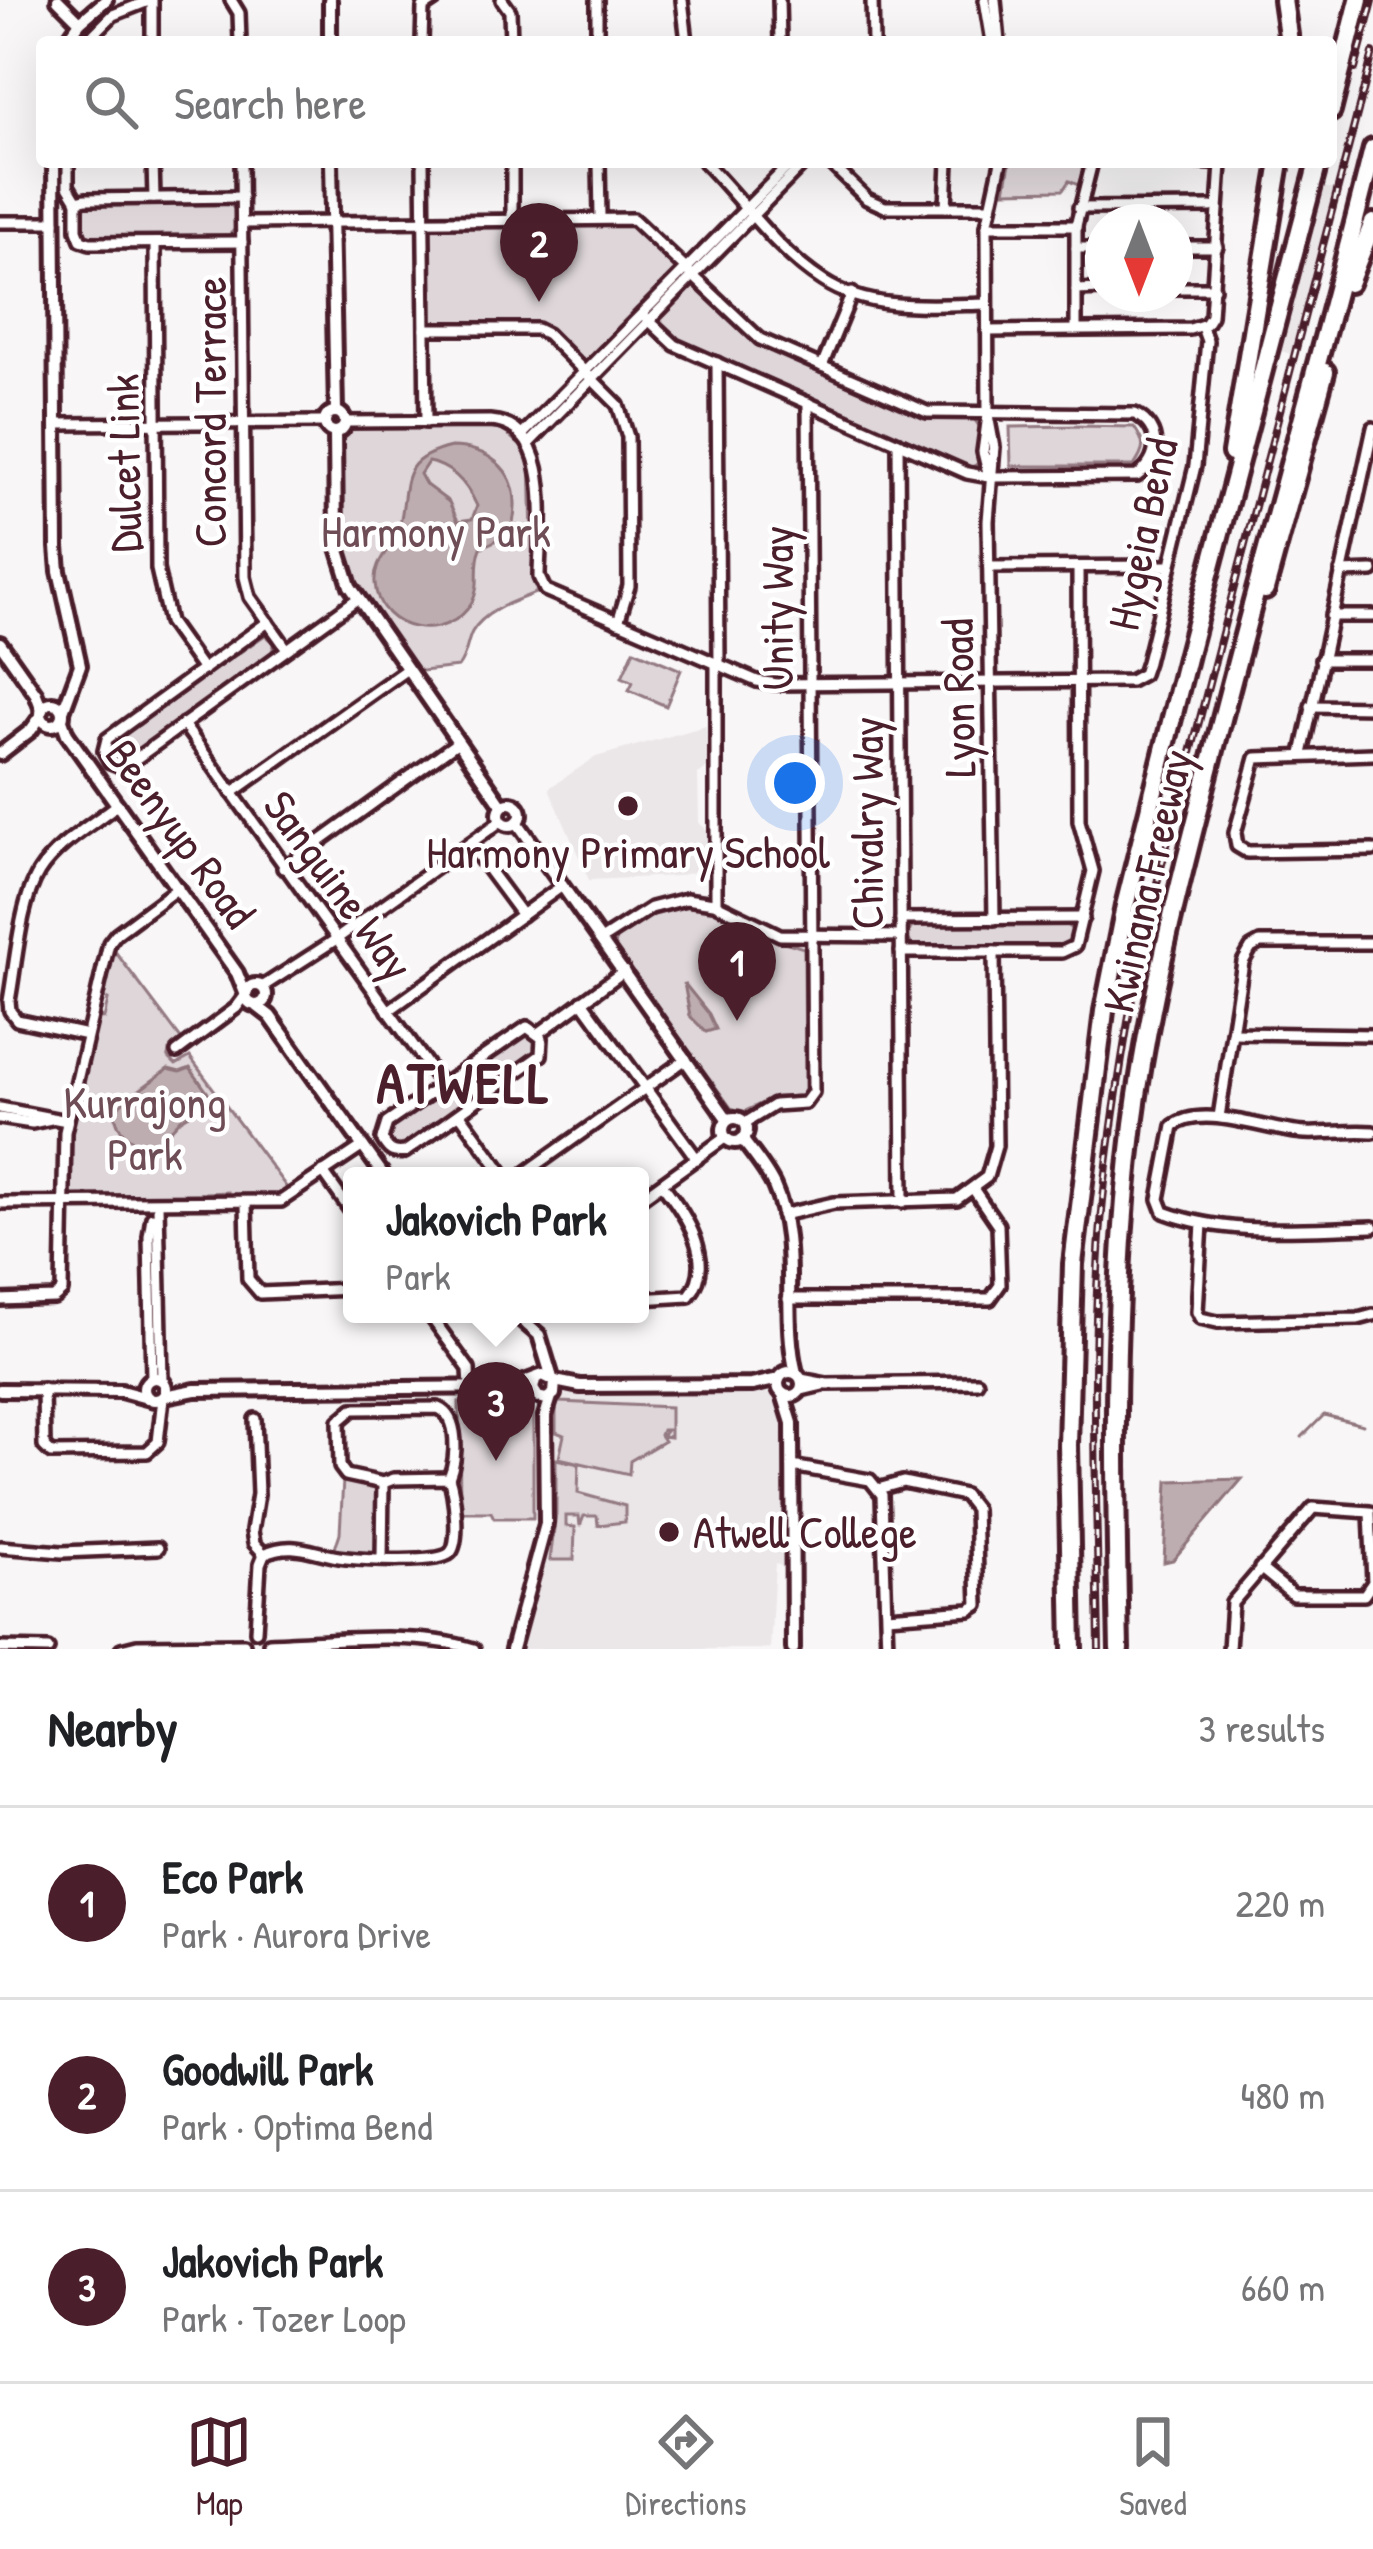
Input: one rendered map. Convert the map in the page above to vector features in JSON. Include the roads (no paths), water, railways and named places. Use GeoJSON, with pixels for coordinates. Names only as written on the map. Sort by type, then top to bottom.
{"type":"FeatureCollection","features":[{"type":"Feature","properties":{"kind":"highway"},"geometry":{"type":"LineString","coordinates":[[1283,0],[1288,36]]}},
{"type":"Feature","properties":{"kind":"highway"},"geometry":{"type":"LineString","coordinates":[[1290,36],[1295,0]]}},
{"type":"Feature","properties":{"kind":"highway"},"geometry":{"type":"LineString","coordinates":[[1337,88],[1360,0]]}},
{"type":"Feature","properties":{"kind":"highway","name":"Kwinana Freeway"},"geometry":{"type":"LineString","coordinates":[[1119,1649],[1115,1456],[1121,1270],[1133,1126],[1170,926],[1373,149]]}},
{"type":"Feature","properties":{"kind":"highway"},"geometry":{"type":"LineString","coordinates":[[1225,508],[1279,168]]}},
{"type":"Feature","properties":{"kind":"highway","name":"Kwinana Freeway"},"geometry":{"type":"LineString","coordinates":[[1072,1649],[1072,1264],[1104,1011],[1125,906],[1225,508],[1316,168]]}},
{"type":"Feature","properties":{"kind":"highway"},"geometry":{"type":"LineString","coordinates":[[1226,703],[1271,572],[1347,289],[1373,223]]}},
{"type":"Feature","properties":{"kind":"street"},"geometry":{"type":"LineString","coordinates":[[62,0],[84,19]]}},
{"type":"Feature","properties":{"kind":"street"},"geometry":{"type":"LineString","coordinates":[[71,36],[106,0]]}},
{"type":"Feature","properties":{"kind":"street"},"geometry":{"type":"LineString","coordinates":[[92,36],[113,15],[151,0],[152,36]]}},
{"type":"Feature","properties":{"kind":"street"},"geometry":{"type":"LineString","coordinates":[[232,0],[237,2],[240,36]]}},
{"type":"Feature","properties":{"kind":"street"},"geometry":{"type":"LineString","coordinates":[[330,0],[330,36]]}},
{"type":"Feature","properties":{"kind":"street"},"geometry":{"type":"LineString","coordinates":[[422,36],[423,8],[435,0]]}},
{"type":"Feature","properties":{"kind":"street"},"geometry":{"type":"LineString","coordinates":[[502,0],[510,11],[511,36]]}},
{"type":"Feature","properties":{"kind":"street"},"geometry":{"type":"LineString","coordinates":[[597,0],[597,36]]}},
{"type":"Feature","properties":{"kind":"street"},"geometry":{"type":"LineString","coordinates":[[779,0],[779,36]]}},
{"type":"Feature","properties":{"kind":"street"},"geometry":{"type":"LineString","coordinates":[[872,0],[873,36]]}},
{"type":"Feature","properties":{"kind":"street"},"geometry":{"type":"LineString","coordinates":[[985,0],[994,36]]}},
{"type":"Feature","properties":{"kind":"street"},"geometry":{"type":"LineString","coordinates":[[994,0],[995,36]]}},
{"type":"Feature","properties":{"kind":"street"},"geometry":{"type":"LineString","coordinates":[[686,3],[687,36]]}},
{"type":"Feature","properties":{"kind":"street"},"geometry":{"type":"LineString","coordinates":[[0,754],[68,696],[80,665],[58,571],[54,168]]}},
{"type":"Feature","properties":{"kind":"street"},"geometry":{"type":"LineString","coordinates":[[68,168],[81,240],[242,242]]}},
{"type":"Feature","properties":{"kind":"street"},"geometry":{"type":"LineString","coordinates":[[153,168],[154,198]]}},
{"type":"Feature","properties":{"kind":"street","name":"Concord Terrace"},"geometry":{"type":"LineString","coordinates":[[242,168],[245,577],[250,597],[287,649]]}},
{"type":"Feature","properties":{"kind":"street"},"geometry":{"type":"LineString","coordinates":[[331,168],[336,412],[345,422]]}},
{"type":"Feature","properties":{"kind":"street"},"geometry":{"type":"LineString","coordinates":[[423,168],[426,422]]}},
{"type":"Feature","properties":{"kind":"street"},"geometry":{"type":"LineString","coordinates":[[512,168],[512,218]]}},
{"type":"Feature","properties":{"kind":"street"},"geometry":{"type":"LineString","coordinates":[[599,168],[600,218]]}},
{"type":"Feature","properties":{"kind":"street"},"geometry":{"type":"LineString","coordinates":[[710,168],[820,280],[902,304],[988,304]]}},
{"type":"Feature","properties":{"kind":"street"},"geometry":{"type":"LineString","coordinates":[[751,211],[787,168]]}},
{"type":"Feature","properties":{"kind":"street"},"geometry":{"type":"LineString","coordinates":[[502,805],[357,599],[338,554],[335,432],[345,422],[499,421],[525,440],[798,168]]}},
{"type":"Feature","properties":{"kind":"street"},"geometry":{"type":"LineString","coordinates":[[836,168],[875,204],[991,207]]}},
{"type":"Feature","properties":{"kind":"street"},"geometry":{"type":"LineString","coordinates":[[946,207],[948,168]]}},
{"type":"Feature","properties":{"kind":"street","name":"Lyon Road"},"geometry":{"type":"LineString","coordinates":[[994,919],[989,477],[994,447],[988,416],[987,226],[999,168]]}},
{"type":"Feature","properties":{"kind":"street"},"geometry":{"type":"LineString","coordinates":[[1076,329],[1076,226],[1090,168]]}},
{"type":"Feature","properties":{"kind":"street","name":"Hygeia Bend"},"geometry":{"type":"LineString","coordinates":[[525,440],[539,466],[542,584],[558,597],[718,664],[766,683],[1130,681],[1143,674],[1197,452],[1207,341],[1202,327],[1211,316],[1217,247],[1217,168]]}},
{"type":"Feature","properties":{"kind":"street"},"geometry":{"type":"LineString","coordinates":[[77,202],[242,197]]}},
{"type":"Feature","properties":{"kind":"street"},"geometry":{"type":"LineString","coordinates":[[1079,208],[1211,207]]}},
{"type":"Feature","properties":{"kind":"street"},"geometry":{"type":"LineString","coordinates":[[242,223],[624,217],[641,223],[754,334],[821,366],[927,412],[1135,414],[1150,427],[1156,448],[1148,467],[1137,476],[989,477],[967,473],[675,345],[645,318]]}},
{"type":"Feature","properties":{"kind":"street"},"geometry":{"type":"LineString","coordinates":[[0,222],[56,222]]}},
{"type":"Feature","properties":{"kind":"street"},"geometry":{"type":"LineString","coordinates":[[987,226],[1076,226]]}},
{"type":"Feature","properties":{"kind":"street","name":"Dulcet Link"},"geometry":{"type":"LineString","coordinates":[[155,243],[159,585],[169,622],[203,670]]}},
{"type":"Feature","properties":{"kind":"street"},"geometry":{"type":"LineString","coordinates":[[1193,248],[1217,247]]}},
{"type":"Feature","properties":{"kind":"street"},"geometry":{"type":"LineString","coordinates":[[1076,248],[1085,248]]}},
{"type":"Feature","properties":{"kind":"street"},"geometry":{"type":"LineString","coordinates":[[1193,288],[1214,288]]}},
{"type":"Feature","properties":{"kind":"street"},"geometry":{"type":"LineString","coordinates":[[1076,290],[1085,290]]}},
{"type":"Feature","properties":{"kind":"street"},"geometry":{"type":"LineString","coordinates":[[821,366],[852,293]]}},
{"type":"Feature","properties":{"kind":"street"},"geometry":{"type":"LineString","coordinates":[[988,332],[1202,327]]}},
{"type":"Feature","properties":{"kind":"street"},"geometry":{"type":"LineString","coordinates":[[425,329],[537,329],[623,414],[628,437],[629,586],[618,622]]}},
{"type":"Feature","properties":{"kind":"street"},"geometry":{"type":"LineString","coordinates":[[716,903],[717,363]]}},
{"type":"Feature","properties":{"kind":"street","name":"Unity Way"},"geometry":{"type":"LineString","coordinates":[[745,1123],[774,1105],[805,1102],[812,1095],[808,403]]}},
{"type":"Feature","properties":{"kind":"street"},"geometry":{"type":"LineString","coordinates":[[335,432],[324,422],[336,412]]}},
{"type":"Feature","properties":{"kind":"street"},"geometry":{"type":"LineString","coordinates":[[58,424],[324,422]]}},
{"type":"Feature","properties":{"kind":"street"},"geometry":{"type":"LineString","coordinates":[[1302,754],[1368,471],[1373,428]]}},
{"type":"Feature","properties":{"kind":"street","name":"Chivalry Way"},"geometry":{"type":"LineString","coordinates":[[898,442],[903,1202]]}},
{"type":"Feature","properties":{"kind":"street"},"geometry":{"type":"LineString","coordinates":[[989,567],[1170,566]]}},
{"type":"Feature","properties":{"kind":"street"},"geometry":{"type":"LineString","coordinates":[[901,952],[1069,950],[1075,946],[1093,871],[1079,821],[1078,567]]}},
{"type":"Feature","properties":{"kind":"street"},"geometry":{"type":"LineString","coordinates":[[1341,572],[1373,571]]}},
{"type":"Feature","properties":{"kind":"street"},"geometry":{"type":"LineString","coordinates":[[268,622],[107,739],[105,756],[115,765],[124,765],[357,599]]}},
{"type":"Feature","properties":{"kind":"street"},"geometry":{"type":"LineString","coordinates":[[1331,616],[1373,616]]}},
{"type":"Feature","properties":{"kind":"street","name":"Beenyup Road"},"geometry":{"type":"LineString","coordinates":[[0,643],[378,1167]]}},
{"type":"Feature","properties":{"kind":"street"},"geometry":{"type":"LineString","coordinates":[[1321,660],[1373,660]]}},
{"type":"Feature","properties":{"kind":"street"},"geometry":{"type":"LineString","coordinates":[[232,793],[407,669]]}},
{"type":"Feature","properties":{"kind":"street"},"geometry":{"type":"LineString","coordinates":[[1311,706],[1373,707]]}},
{"type":"Feature","properties":{"kind":"street","name":"Sanguine Way"},"geometry":{"type":"LineString","coordinates":[[183,724],[441,1084]]}},
{"type":"Feature","properties":{"kind":"street"},"geometry":{"type":"LineString","coordinates":[[284,868],[458,742]]}},
{"type":"Feature","properties":{"kind":"street"},"geometry":{"type":"LineString","coordinates":[[1373,754],[1256,758],[1235,833],[1237,846],[1246,852],[1373,850]]}},
{"type":"Feature","properties":{"kind":"street"},"geometry":{"type":"LineString","coordinates":[[501,821],[502,805],[511,802],[519,807],[517,822],[728,1120]]}},
{"type":"Feature","properties":{"kind":"street"},"geometry":{"type":"LineString","coordinates":[[87,1035],[17,1020],[9,1000],[38,874],[56,853],[118,805]]}},
{"type":"Feature","properties":{"kind":"street"},"geometry":{"type":"LineString","coordinates":[[501,821],[517,822]]}},
{"type":"Feature","properties":{"kind":"street"},"geometry":{"type":"LineString","coordinates":[[177,1052],[501,821]]}},
{"type":"Feature","properties":{"kind":"street"},"geometry":{"type":"LineString","coordinates":[[470,844],[522,915]]}},
{"type":"Feature","properties":{"kind":"street"},"geometry":{"type":"LineString","coordinates":[[388,1011],[562,886]]}},
{"type":"Feature","properties":{"kind":"street"},"geometry":{"type":"LineString","coordinates":[[0,1300],[54,1298],[62,1291],[67,1121],[111,940],[178,888]]}},
{"type":"Feature","properties":{"kind":"street"},"geometry":{"type":"LineString","coordinates":[[601,940],[650,908],[686,899],[716,903],[780,935],[901,936]]}},
{"type":"Feature","properties":{"kind":"street"},"geometry":{"type":"LineString","coordinates":[[901,919],[1083,918]]}},
{"type":"Feature","properties":{"kind":"street"},"geometry":{"type":"LineString","coordinates":[[1219,1117],[1243,962],[1251,947],[1260,943],[1373,943]]}},
{"type":"Feature","properties":{"kind":"street"},"geometry":{"type":"LineString","coordinates":[[782,1215],[834,1203],[957,1199],[986,1178],[994,1160],[994,952]]}},
{"type":"Feature","properties":{"kind":"street"},"geometry":{"type":"LineString","coordinates":[[538,1034],[624,971]]}},
{"type":"Feature","properties":{"kind":"street"},"geometry":{"type":"LineString","coordinates":[[582,1001],[697,1159]]}},
{"type":"Feature","properties":{"kind":"street"},"geometry":{"type":"LineString","coordinates":[[527,1027],[538,1034],[541,1055],[405,1152],[395,1154],[387,1149],[382,1139],[387,1123],[441,1084],[518,1029],[527,1027]]}},
{"type":"Feature","properties":{"kind":"street"},"geometry":{"type":"LineString","coordinates":[[1232,1034],[1373,1035]]}},
{"type":"Feature","properties":{"kind":"street"},"geometry":{"type":"LineString","coordinates":[[534,1167],[686,1058]]}},
{"type":"Feature","properties":{"kind":"street"},"geometry":{"type":"LineString","coordinates":[[0,1108],[67,1121]]}},
{"type":"Feature","properties":{"kind":"street"},"geometry":{"type":"LineString","coordinates":[[460,1114],[499,1167]]}},
{"type":"Feature","properties":{"kind":"street"},"geometry":{"type":"LineString","coordinates":[[1373,1132],[1269,1130],[1219,1117],[1185,1117],[1173,1126],[1159,1199],[1164,1212],[1246,1229],[1373,1227]]}},
{"type":"Feature","properties":{"kind":"street"},"geometry":{"type":"LineString","coordinates":[[0,1118],[32,1123],[51,1119]]}},
{"type":"Feature","properties":{"kind":"street"},"geometry":{"type":"LineString","coordinates":[[728,1120],[745,1123],[742,1139],[726,1137],[723,1130],[728,1120]]}},
{"type":"Feature","properties":{"kind":"street"},"geometry":{"type":"LineString","coordinates":[[649,1193],[726,1137]]}},
{"type":"Feature","properties":{"kind":"street"},"geometry":{"type":"LineString","coordinates":[[742,1139],[769,1177],[782,1215],[788,1299],[793,1649]]}},
{"type":"Feature","properties":{"kind":"street"},"geometry":{"type":"LineString","coordinates":[[0,1203],[281,1201],[363,1146]]}},
{"type":"Feature","properties":{"kind":"street"},"geometry":{"type":"LineString","coordinates":[[323,1172],[343,1200]]}},
{"type":"Feature","properties":{"kind":"street"},"geometry":{"type":"LineString","coordinates":[[649,1298],[689,1296],[699,1281],[694,1228],[662,1184]]}},
{"type":"Feature","properties":{"kind":"street"},"geometry":{"type":"LineString","coordinates":[[788,1299],[990,1299],[1000,1285],[998,1226],[974,1190]]}},
{"type":"Feature","properties":{"kind":"street"},"geometry":{"type":"LineString","coordinates":[[246,1204],[248,1279],[260,1293],[343,1289]]}},
{"type":"Feature","properties":{"kind":"street"},"geometry":{"type":"LineString","coordinates":[[43,1389],[44,1446],[51,1453],[147,1452],[158,1442],[154,1205]]}},
{"type":"Feature","properties":{"kind":"street"},"geometry":{"type":"LineString","coordinates":[[1202,1223],[1196,1312],[1200,1318],[1217,1322],[1373,1316]]}},
{"type":"Feature","properties":{"kind":"street"},"geometry":{"type":"LineString","coordinates":[[436,1323],[470,1369],[470,1388]]}},
{"type":"Feature","properties":{"kind":"street"},"geometry":{"type":"LineString","coordinates":[[512,1649],[546,1524],[544,1357],[538,1335],[524,1323]]}},
{"type":"Feature","properties":{"kind":"street"},"geometry":{"type":"LineString","coordinates":[[156,1381],[156,1398]]}},
{"type":"Feature","properties":{"kind":"street"},"geometry":{"type":"LineString","coordinates":[[121,1391],[156,1381],[188,1390]]}},
{"type":"Feature","properties":{"kind":"street"},"geometry":{"type":"LineString","coordinates":[[0,1390],[121,1391],[156,1398],[188,1390],[977,1382]]}},
{"type":"Feature","properties":{"kind":"street"},"geometry":{"type":"LineString","coordinates":[[256,1631],[256,1576],[264,1554],[280,1546],[345,1558],[382,1559],[438,1559],[455,1546],[454,1493],[449,1478],[454,1469],[453,1419],[448,1412],[438,1408],[353,1409],[339,1421],[340,1467],[346,1475],[383,1483],[449,1478]]}},
{"type":"Feature","properties":{"kind":"street"},"geometry":{"type":"LineString","coordinates":[[254,1419],[258,1494],[252,1531],[254,1543],[264,1554]]}},
{"type":"Feature","properties":{"kind":"street"},"geometry":{"type":"LineString","coordinates":[[792,1466],[863,1478],[878,1489],[883,1500],[887,1649]]}},
{"type":"Feature","properties":{"kind":"street"},"geometry":{"type":"LineString","coordinates":[[878,1489],[903,1482],[964,1495],[974,1504],[976,1531],[977,1607],[887,1616]]}},
{"type":"Feature","properties":{"kind":"street"},"geometry":{"type":"LineString","coordinates":[[382,1559],[383,1483]]}},
{"type":"Feature","properties":{"kind":"street"},"geometry":{"type":"LineString","coordinates":[[1228,1649],[1232,1603],[1260,1568],[1313,1508],[1365,1508],[1373,1518],[1371,1595],[1292,1595],[1260,1568]]}},
{"type":"Feature","properties":{"kind":"street"},"geometry":{"type":"LineString","coordinates":[[0,1547],[62,1552],[158,1548]]}},
{"type":"Feature","properties":{"kind":"street"},"geometry":{"type":"LineString","coordinates":[[122,1649],[137,1645],[245,1647],[248,1634],[256,1631],[266,1635],[268,1646],[369,1639],[454,1643],[474,1649]]}},
{"type":"Feature","properties":{"kind":"street"},"geometry":{"type":"LineString","coordinates":[[0,1648],[48,1649]]}},
{"type":"Feature","properties":{"kind":"waterway"},"geometry":{"type":"LineString","coordinates":[[1302,1437],[1324,1415],[1363,1425]]}},
{"type":"Feature","properties":{"kind":"railway"},"geometry":{"type":"LineString","coordinates":[[1355,69],[1373,1]]}},
{"type":"Feature","properties":{"kind":"railway"},"geometry":{"type":"LineString","coordinates":[[1099,1649],[1096,1312],[1103,1200],[1131,1002],[1143,937],[1373,53]]}},
{"type":"Feature","properties":{"kind":"place","name":"Goodwill Park"},"geometry":{"type":"Point","coordinates":[539,302]}},
{"type":"Feature","properties":{"kind":"place","name":"Harmony Primary School"},"geometry":{"type":"Point","coordinates":[628,806]}},
{"type":"Feature","properties":{"kind":"place","name":"Eco Park"},"geometry":{"type":"Point","coordinates":[737,1021]}},
{"type":"Feature","properties":{"kind":"place","name":"Jakovich Park"},"geometry":{"type":"Point","coordinates":[496,1461]}},
{"type":"Feature","properties":{"kind":"place","name":"Atwell College"},"geometry":{"type":"Point","coordinates":[669,1532]}},
{"type":"Feature","properties":{"kind":"district","name":"ATWELL"},"geometry":{"type":"Point","coordinates":[464,1083]}},
{"type":"Feature","properties":{"kind":"park label","name":"Harmony Park"},"geometry":{"type":"Point","coordinates":[436,531]}},
{"type":"Feature","properties":{"kind":"park label","name":"Kurrajong Park"},"geometry":{"type":"Point","coordinates":[145,1128]}}]}
